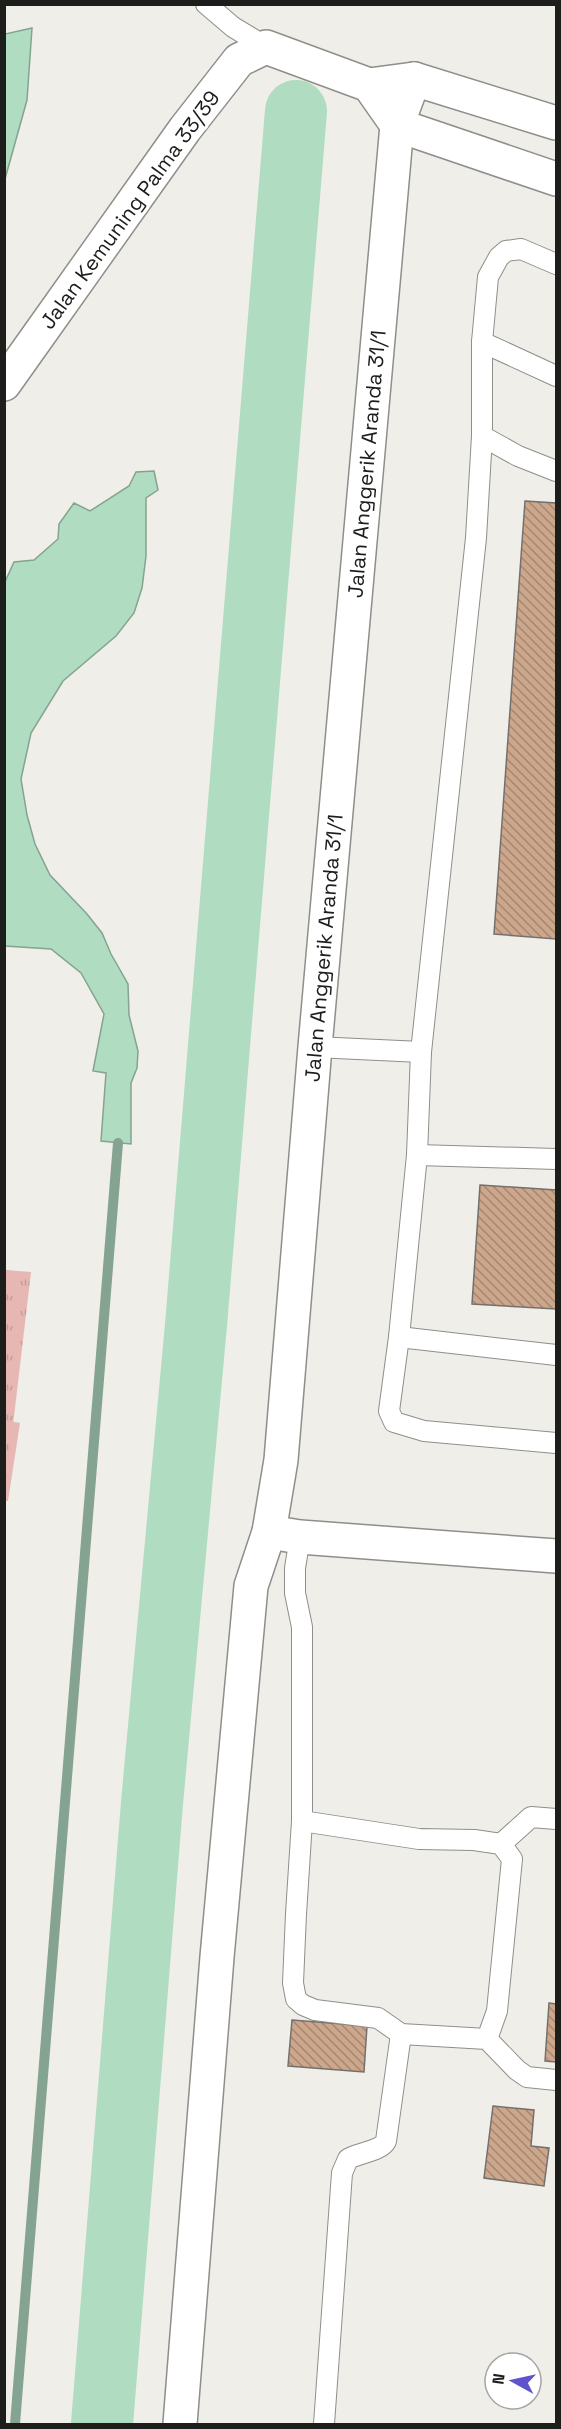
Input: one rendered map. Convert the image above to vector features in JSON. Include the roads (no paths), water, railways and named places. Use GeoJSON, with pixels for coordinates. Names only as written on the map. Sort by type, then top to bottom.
{"type":"FeatureCollection","features":[{"type":"Feature","properties":{"kind":"street"},"geometry":{"type":"LineString","coordinates":[[266,47],[369,85],[414,79],[556,123]]}},
{"type":"Feature","properties":{"kind":"street","name":"Jalan Kemuning Palma 33/39"},"geometry":{"type":"LineString","coordinates":[[4,384],[185,129],[239,60],[266,47]]}},
{"type":"Feature","properties":{"kind":"street","name":"Jalan Anggerik Aranda 31/1"},"geometry":{"type":"LineString","coordinates":[[180,2424],[217,1957],[251,1586],[284,1535],[280,1460],[397,125],[414,79]]}},
{"type":"Feature","properties":{"kind":"street"},"geometry":{"type":"LineString","coordinates":[[369,85],[397,125],[556,179]]}},
{"type":"Feature","properties":{"kind":"street"},"geometry":{"type":"LineString","coordinates":[[284,1535],[556,1556]]}},
{"type":"Feature","properties":{"kind":"lane"},"geometry":{"type":"LineString","coordinates":[[206,4],[233,27],[266,47]]}},
{"type":"Feature","properties":{"kind":"lane"},"geometry":{"type":"LineString","coordinates":[[556,264],[521,249],[506,251],[499,257],[488,277],[482,342],[482,436],[476,538],[421,1052],[417,1155],[399,1337],[389,1412],[394,1422],[424,1431],[556,1443]]}},
{"type":"Feature","properties":{"kind":"lane"},"geometry":{"type":"LineString","coordinates":[[482,342],[556,376]]}},
{"type":"Feature","properties":{"kind":"lane"},"geometry":{"type":"LineString","coordinates":[[482,436],[518,456],[556,471]]}},
{"type":"Feature","properties":{"kind":"lane"},"geometry":{"type":"LineString","coordinates":[[315,1047],[421,1052]]}},
{"type":"Feature","properties":{"kind":"lane"},"geometry":{"type":"LineString","coordinates":[[417,1155],[556,1159]]}},
{"type":"Feature","properties":{"kind":"lane"},"geometry":{"type":"LineString","coordinates":[[399,1337],[556,1355]]}},
{"type":"Feature","properties":{"kind":"lane"},"geometry":{"type":"LineString","coordinates":[[284,1535],[295,1568],[295,1593],[302,1627],[302,1821],[293,1983],[296,1999],[315,2010],[378,2018],[401,2034],[487,2039],[517,2070],[527,2077],[556,2080]]}},
{"type":"Feature","properties":{"kind":"lane"},"geometry":{"type":"LineString","coordinates":[[501,1844],[531,1817],[556,1819]]}},
{"type":"Feature","properties":{"kind":"lane"},"geometry":{"type":"LineString","coordinates":[[302,1821],[419,1839],[474,1840],[501,1844],[512,1859],[497,2011],[487,2039]]}},
{"type":"Feature","properties":{"kind":"lane"},"geometry":{"type":"LineString","coordinates":[[324,2424],[342,2172],[348,2159],[384,2146],[401,2034]]}},
{"type":"Feature","properties":{"kind":"waterway"},"geometry":{"type":"LineString","coordinates":[[102,2424],[152,1803],[196,1325],[296,111]]}},
{"type":"Feature","properties":{"kind":"waterway"},"geometry":{"type":"LineString","coordinates":[[15,2424],[118,1143]]}}]}
